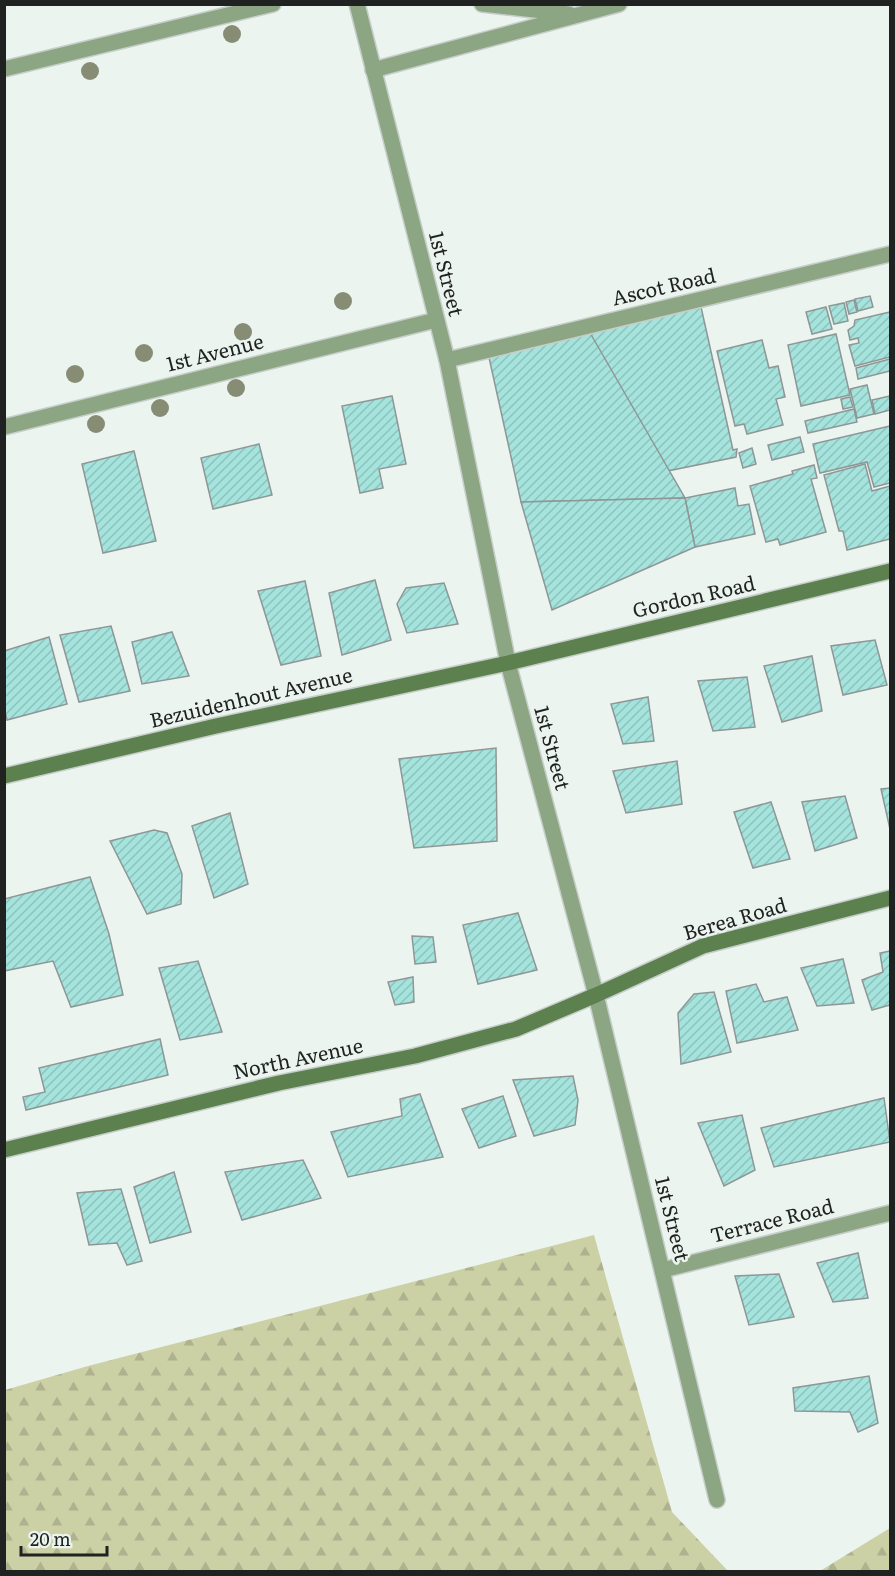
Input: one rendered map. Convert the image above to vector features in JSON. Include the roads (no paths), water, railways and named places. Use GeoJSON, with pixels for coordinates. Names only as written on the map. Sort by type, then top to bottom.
{"type":"FeatureCollection","features":[{"type":"Feature","properties":{"kind":"street"},"geometry":{"type":"LineString","coordinates":[[4,69],[273,4]]}},
{"type":"Feature","properties":{"kind":"street","name":"1st Street"},"geometry":{"type":"LineString","coordinates":[[357,4],[447,360],[508,663],[596,995],[717,1500]]}},
{"type":"Feature","properties":{"kind":"street"},"geometry":{"type":"LineString","coordinates":[[482,4],[578,14]]}},
{"type":"Feature","properties":{"kind":"street"},"geometry":{"type":"LineString","coordinates":[[373,70],[619,4]]}},
{"type":"Feature","properties":{"kind":"street","name":"Ascot Road"},"geometry":{"type":"LineString","coordinates":[[447,360],[891,254]]}},
{"type":"Feature","properties":{"kind":"street","name":"1st Avenue"},"geometry":{"type":"LineString","coordinates":[[4,427],[436,320]]}},
{"type":"Feature","properties":{"kind":"street","name":"Gordon Road"},"geometry":{"type":"LineString","coordinates":[[508,663],[891,571]]}},
{"type":"Feature","properties":{"kind":"street","name":"Bezuidenhout Avenue"},"geometry":{"type":"LineString","coordinates":[[4,777],[216,726],[508,663]]}},
{"type":"Feature","properties":{"kind":"street","name":"Berea Road"},"geometry":{"type":"LineString","coordinates":[[596,995],[703,946],[891,898]]}},
{"type":"Feature","properties":{"kind":"street","name":"North Avenue"},"geometry":{"type":"LineString","coordinates":[[4,1150],[279,1083],[415,1056],[505,1032],[596,995]]}},
{"type":"Feature","properties":{"kind":"street","name":"Terrace Road"},"geometry":{"type":"LineString","coordinates":[[663,1270],[891,1213]]}}]}
